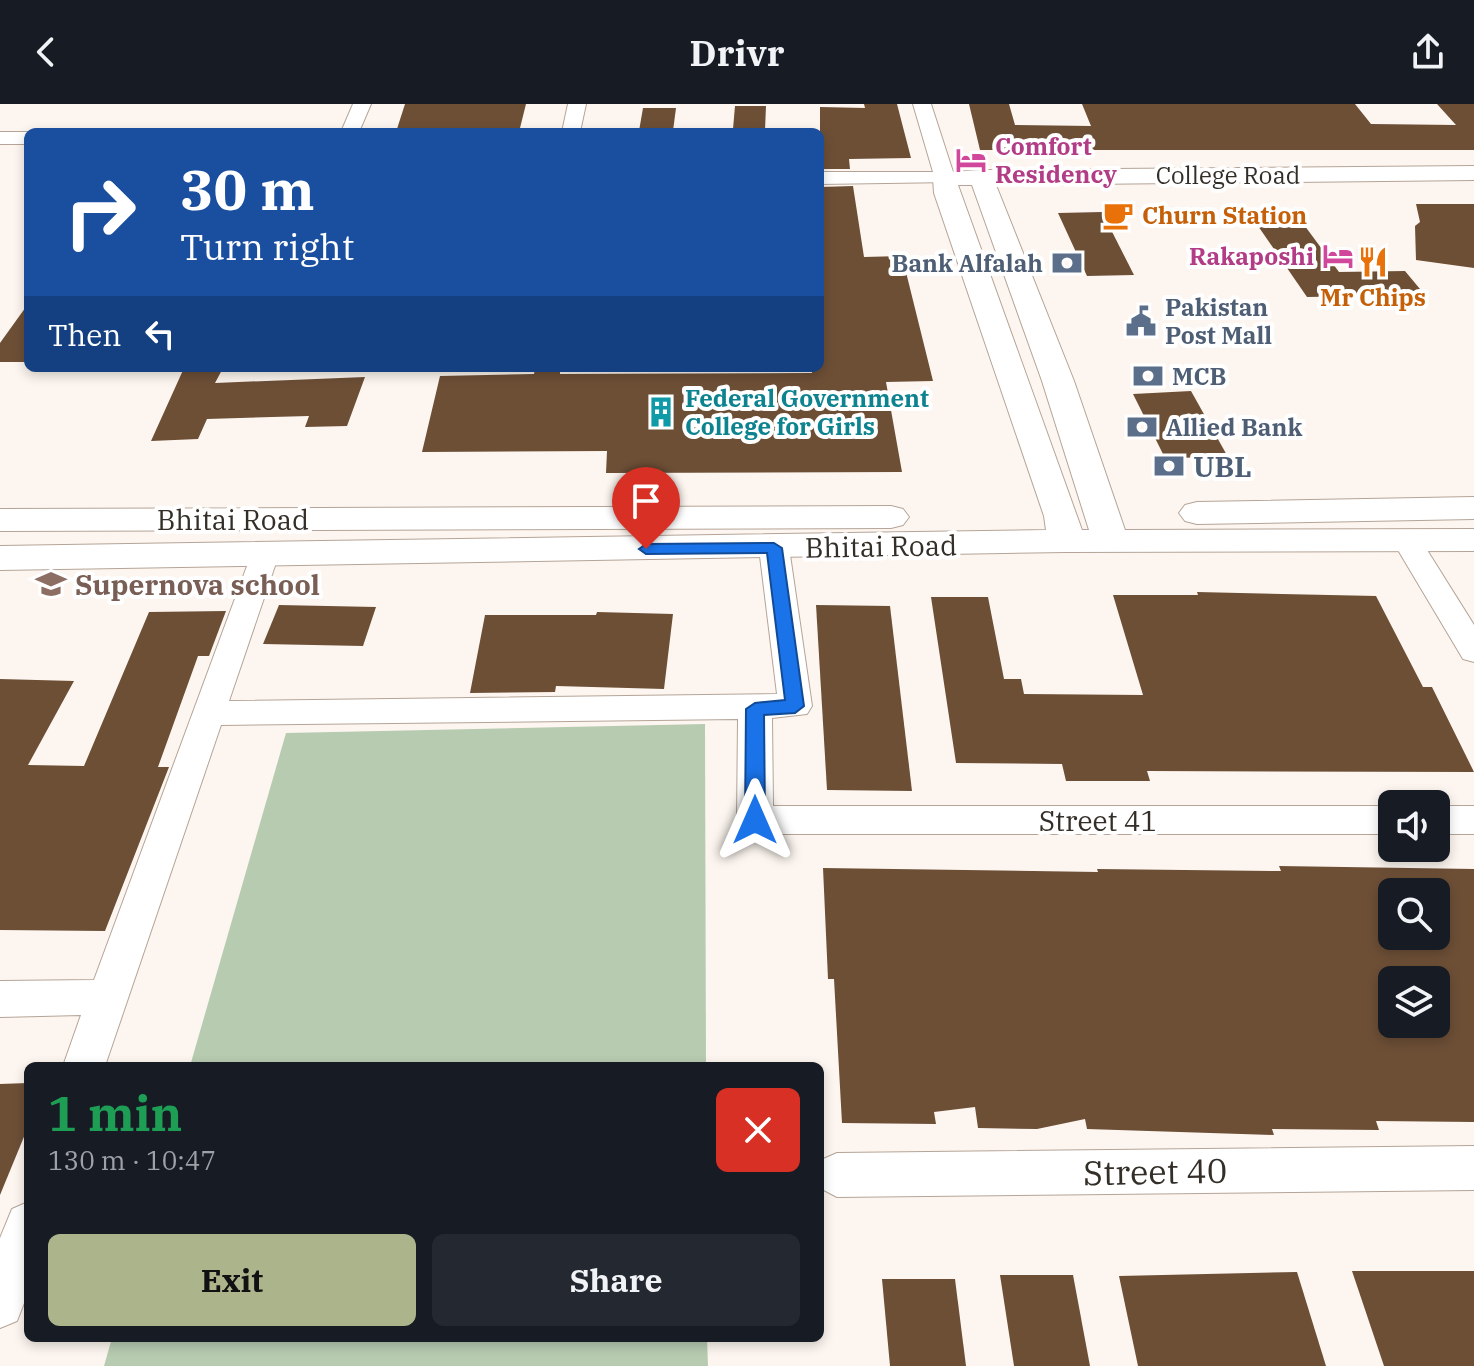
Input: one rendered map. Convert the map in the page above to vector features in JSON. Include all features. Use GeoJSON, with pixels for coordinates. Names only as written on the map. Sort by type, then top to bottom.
{"type":"FeatureCollection","features":[{"type":"Feature","properties":{"kind":"street"},"geometry":{"type":"LineString","coordinates":[[352,128],[362,104]]}},
{"type":"Feature","properties":{"kind":"street"},"geometry":{"type":"LineString","coordinates":[[572,128],[577,104]]}},
{"type":"Feature","properties":{"kind":"street"},"geometry":{"type":"LineString","coordinates":[[922,104],[946,186],[1064,529]]}},
{"type":"Feature","properties":{"kind":"street"},"geometry":{"type":"LineString","coordinates":[[0,138],[24,138]]}},
{"type":"Feature","properties":{"kind":"street","name":"College Road"},"geometry":{"type":"LineString","coordinates":[[946,186],[1474,173]]}},
{"type":"Feature","properties":{"kind":"street"},"geometry":{"type":"LineString","coordinates":[[824,178],[946,186]]}},
{"type":"Feature","properties":{"kind":"street"},"geometry":{"type":"LineString","coordinates":[[985,185],[1058,381],[1106,528]]}},
{"type":"Feature","properties":{"kind":"street","name":"College Road"},"geometry":{"type":"LineString","coordinates":[[985,185],[1474,187]]}},
{"type":"Feature","properties":{"kind":"street"},"geometry":{"type":"LineString","coordinates":[[1389,508],[1474,651]]}},
{"type":"Feature","properties":{"kind":"street","name":"Bhitai Road"},"geometry":{"type":"LineString","coordinates":[[0,520],[1064,529],[1389,508],[1474,508]]}},
{"type":"Feature","properties":{"kind":"street","name":"Bhitai Road"},"geometry":{"type":"LineString","coordinates":[[1106,528],[1474,540]]}},
{"type":"Feature","properties":{"kind":"street","name":"Bhitai Road"},"geometry":{"type":"LineString","coordinates":[[0,558],[774,548],[1064,529]]}},
{"type":"Feature","properties":{"kind":"street"},"geometry":{"type":"LineString","coordinates":[[208,713],[755,709],[795,706],[774,548]]}},
{"type":"Feature","properties":{"kind":"street"},"geometry":{"type":"LineString","coordinates":[[85,1062],[264,554]]}},
{"type":"Feature","properties":{"kind":"street","name":"Street 41"},"geometry":{"type":"LineString","coordinates":[[755,709],[755,820],[1378,820]]}},
{"type":"Feature","properties":{"kind":"street"},"geometry":{"type":"LineString","coordinates":[[1450,820],[1474,820]]}},
{"type":"Feature","properties":{"kind":"street"},"geometry":{"type":"LineString","coordinates":[[0,999],[109,997]]}},
{"type":"Feature","properties":{"kind":"street","name":"Street 40"},"geometry":{"type":"LineString","coordinates":[[837,1175],[1474,1168]]}},
{"type":"Feature","properties":{"kind":"street"},"geometry":{"type":"LineString","coordinates":[[0,1304],[24,1236]]}},
{"type":"Feature","properties":{"kind":"green space"},"geometry":{"type":"Polygon","coordinates":[[[705,724],[706,1062],[191,1062],[286,733],[705,724]]]}},
{"type":"Feature","properties":{"kind":"green space"},"geometry":{"type":"Polygon","coordinates":[[[111,1342],[707,1342],[708,1366],[104,1366],[111,1342]]]}},
{"type":"Feature","properties":{"kind":"building"},"geometry":{"type":"Polygon","coordinates":[[[405,104],[526,104],[520,128],[397,128],[405,104]]]}},
{"type":"Feature","properties":{"kind":"building"},"geometry":{"type":"Polygon","coordinates":[[[864,104],[897,104],[911,158],[849,159],[850,169],[824,169],[824,128],[820,128],[820,107],[865,108],[864,104]]]}},
{"type":"Feature","properties":{"kind":"building"},"geometry":{"type":"Polygon","coordinates":[[[969,104],[1009,104],[1015,125],[1091,126],[1082,104],[1355,104],[1371,124],[1456,125],[1437,104],[1474,104],[1474,150],[980,150],[969,104]]]}},
{"type":"Feature","properties":{"kind":"building"},"geometry":{"type":"Polygon","coordinates":[[[735,106],[766,106],[765,128],[733,128],[735,106]]]}},
{"type":"Feature","properties":{"kind":"building"},"geometry":{"type":"Polygon","coordinates":[[[643,108],[676,108],[673,128],[640,128],[643,108]]]}},
{"type":"Feature","properties":{"kind":"building","name":"Federal Government College for Girls"},"geometry":{"type":"Polygon","coordinates":[[[853,186],[864,257],[902,256],[933,381],[886,382],[902,472],[606,473],[607,451],[422,452],[440,376],[534,372],[824,372],[824,187],[853,186]]]}},
{"type":"Feature","properties":{"kind":"building"},"geometry":{"type":"Polygon","coordinates":[[[1416,204],[1474,204],[1474,268],[1416,260],[1415,226],[1420,222],[1416,204]]]}},
{"type":"Feature","properties":{"kind":"building"},"geometry":{"type":"Polygon","coordinates":[[[1247,210],[1293,210],[1339,272],[1405,271],[1425,295],[1307,297],[1247,210]]]}},
{"type":"Feature","properties":{"kind":"building"},"geometry":{"type":"Polygon","coordinates":[[[1102,212],[1134,275],[1087,276],[1058,213],[1102,212]]]}},
{"type":"Feature","properties":{"kind":"building"},"geometry":{"type":"Polygon","coordinates":[[[24,310],[24,362],[0,362],[0,343],[24,310]]]}},
{"type":"Feature","properties":{"kind":"building"},"geometry":{"type":"Polygon","coordinates":[[[182,372],[221,372],[215,383],[365,377],[347,426],[305,427],[309,416],[207,419],[198,439],[151,441],[182,372]]]}},
{"type":"Feature","properties":{"kind":"building"},"geometry":{"type":"Polygon","coordinates":[[[1191,391],[1228,457],[1165,458],[1133,394],[1191,391]]]}},
{"type":"Feature","properties":{"kind":"building"},"geometry":{"type":"Polygon","coordinates":[[[1197,592],[1376,596],[1423,687],[1432,687],[1474,772],[1147,771],[1150,781],[1066,781],[1062,764],[956,763],[931,597],[988,597],[1004,679],[1021,679],[1024,694],[1143,695],[1113,595],[1198,595],[1197,592]]]}},
{"type":"Feature","properties":{"kind":"building"},"geometry":{"type":"Polygon","coordinates":[[[279,605],[376,607],[363,646],[263,644],[279,605]]]}},
{"type":"Feature","properties":{"kind":"building"},"geometry":{"type":"Polygon","coordinates":[[[816,605],[890,606],[912,791],[827,790],[816,605]]]}},
{"type":"Feature","properties":{"kind":"building"},"geometry":{"type":"Polygon","coordinates":[[[226,611],[209,656],[198,656],[158,767],[169,767],[105,931],[0,930],[0,679],[74,681],[28,765],[84,766],[149,612],[226,611]]]}},
{"type":"Feature","properties":{"kind":"building"},"geometry":{"type":"Polygon","coordinates":[[[597,612],[673,614],[664,689],[556,686],[555,692],[470,693],[485,615],[596,615],[597,612]]]}},
{"type":"Feature","properties":{"kind":"building"},"geometry":{"type":"Polygon","coordinates":[[[1279,866],[1474,869],[1474,1122],[1376,1121],[1379,1130],[1272,1129],[1274,1135],[1087,1129],[1085,1119],[1037,1129],[978,1128],[975,1107],[934,1112],[936,1124],[842,1123],[834,979],[828,979],[823,868],[1098,872],[1097,869],[1281,871],[1279,866]]]}},
{"type":"Feature","properties":{"kind":"building"},"geometry":{"type":"Polygon","coordinates":[[[24,1083],[24,1137],[0,1195],[0,1084],[24,1083]]]}},
{"type":"Feature","properties":{"kind":"building"},"geometry":{"type":"Polygon","coordinates":[[[1352,1271],[1474,1271],[1474,1366],[1384,1366],[1352,1271]]]}},
{"type":"Feature","properties":{"kind":"building"},"geometry":{"type":"Polygon","coordinates":[[[1297,1272],[1326,1366],[1138,1366],[1119,1276],[1297,1272]]]}},
{"type":"Feature","properties":{"kind":"building"},"geometry":{"type":"Polygon","coordinates":[[[1000,1275],[1073,1275],[1090,1366],[1014,1366],[1000,1275]]]}},
{"type":"Feature","properties":{"kind":"building"},"geometry":{"type":"Polygon","coordinates":[[[882,1279],[955,1279],[966,1366],[890,1366],[882,1279]]]}},
{"type":"Feature","properties":{"kind":"place","name":"Comfort Residency"},"geometry":{"type":"Point","coordinates":[971,160]}},
{"type":"Feature","properties":{"kind":"place","name":"Churn Station"},"geometry":{"type":"Point","coordinates":[1118,215]}},
{"type":"Feature","properties":{"kind":"place","name":"Rakaposhi"},"geometry":{"type":"Point","coordinates":[1338,256]}},
{"type":"Feature","properties":{"kind":"place","name":"Mr Chips"},"geometry":{"type":"Point","coordinates":[1373,262]}},
{"type":"Feature","properties":{"kind":"place","name":"Bank Alfalah"},"geometry":{"type":"Point","coordinates":[1067,263]}},
{"type":"Feature","properties":{"kind":"place","name":"Pakistan Post Mall"},"geometry":{"type":"Point","coordinates":[1141,321]}},
{"type":"Feature","properties":{"kind":"place","name":"MCB"},"geometry":{"type":"Point","coordinates":[1148,376]}},
{"type":"Feature","properties":{"kind":"place","name":"Federal Government College for Girls"},"geometry":{"type":"Point","coordinates":[661,412]}},
{"type":"Feature","properties":{"kind":"place","name":"Allied Bank"},"geometry":{"type":"Point","coordinates":[1142,427]}},
{"type":"Feature","properties":{"kind":"place","name":"UBL"},"geometry":{"type":"Point","coordinates":[1169,466]}},
{"type":"Feature","properties":{"kind":"place","name":"Supernova school"},"geometry":{"type":"Point","coordinates":[51,584]}},
{"type":"Feature","properties":{"kind":"route"},"geometry":{"type":"LineString","coordinates":[[646,549],[774,548],[795,706],[755,709],[755,820]]}}]}
